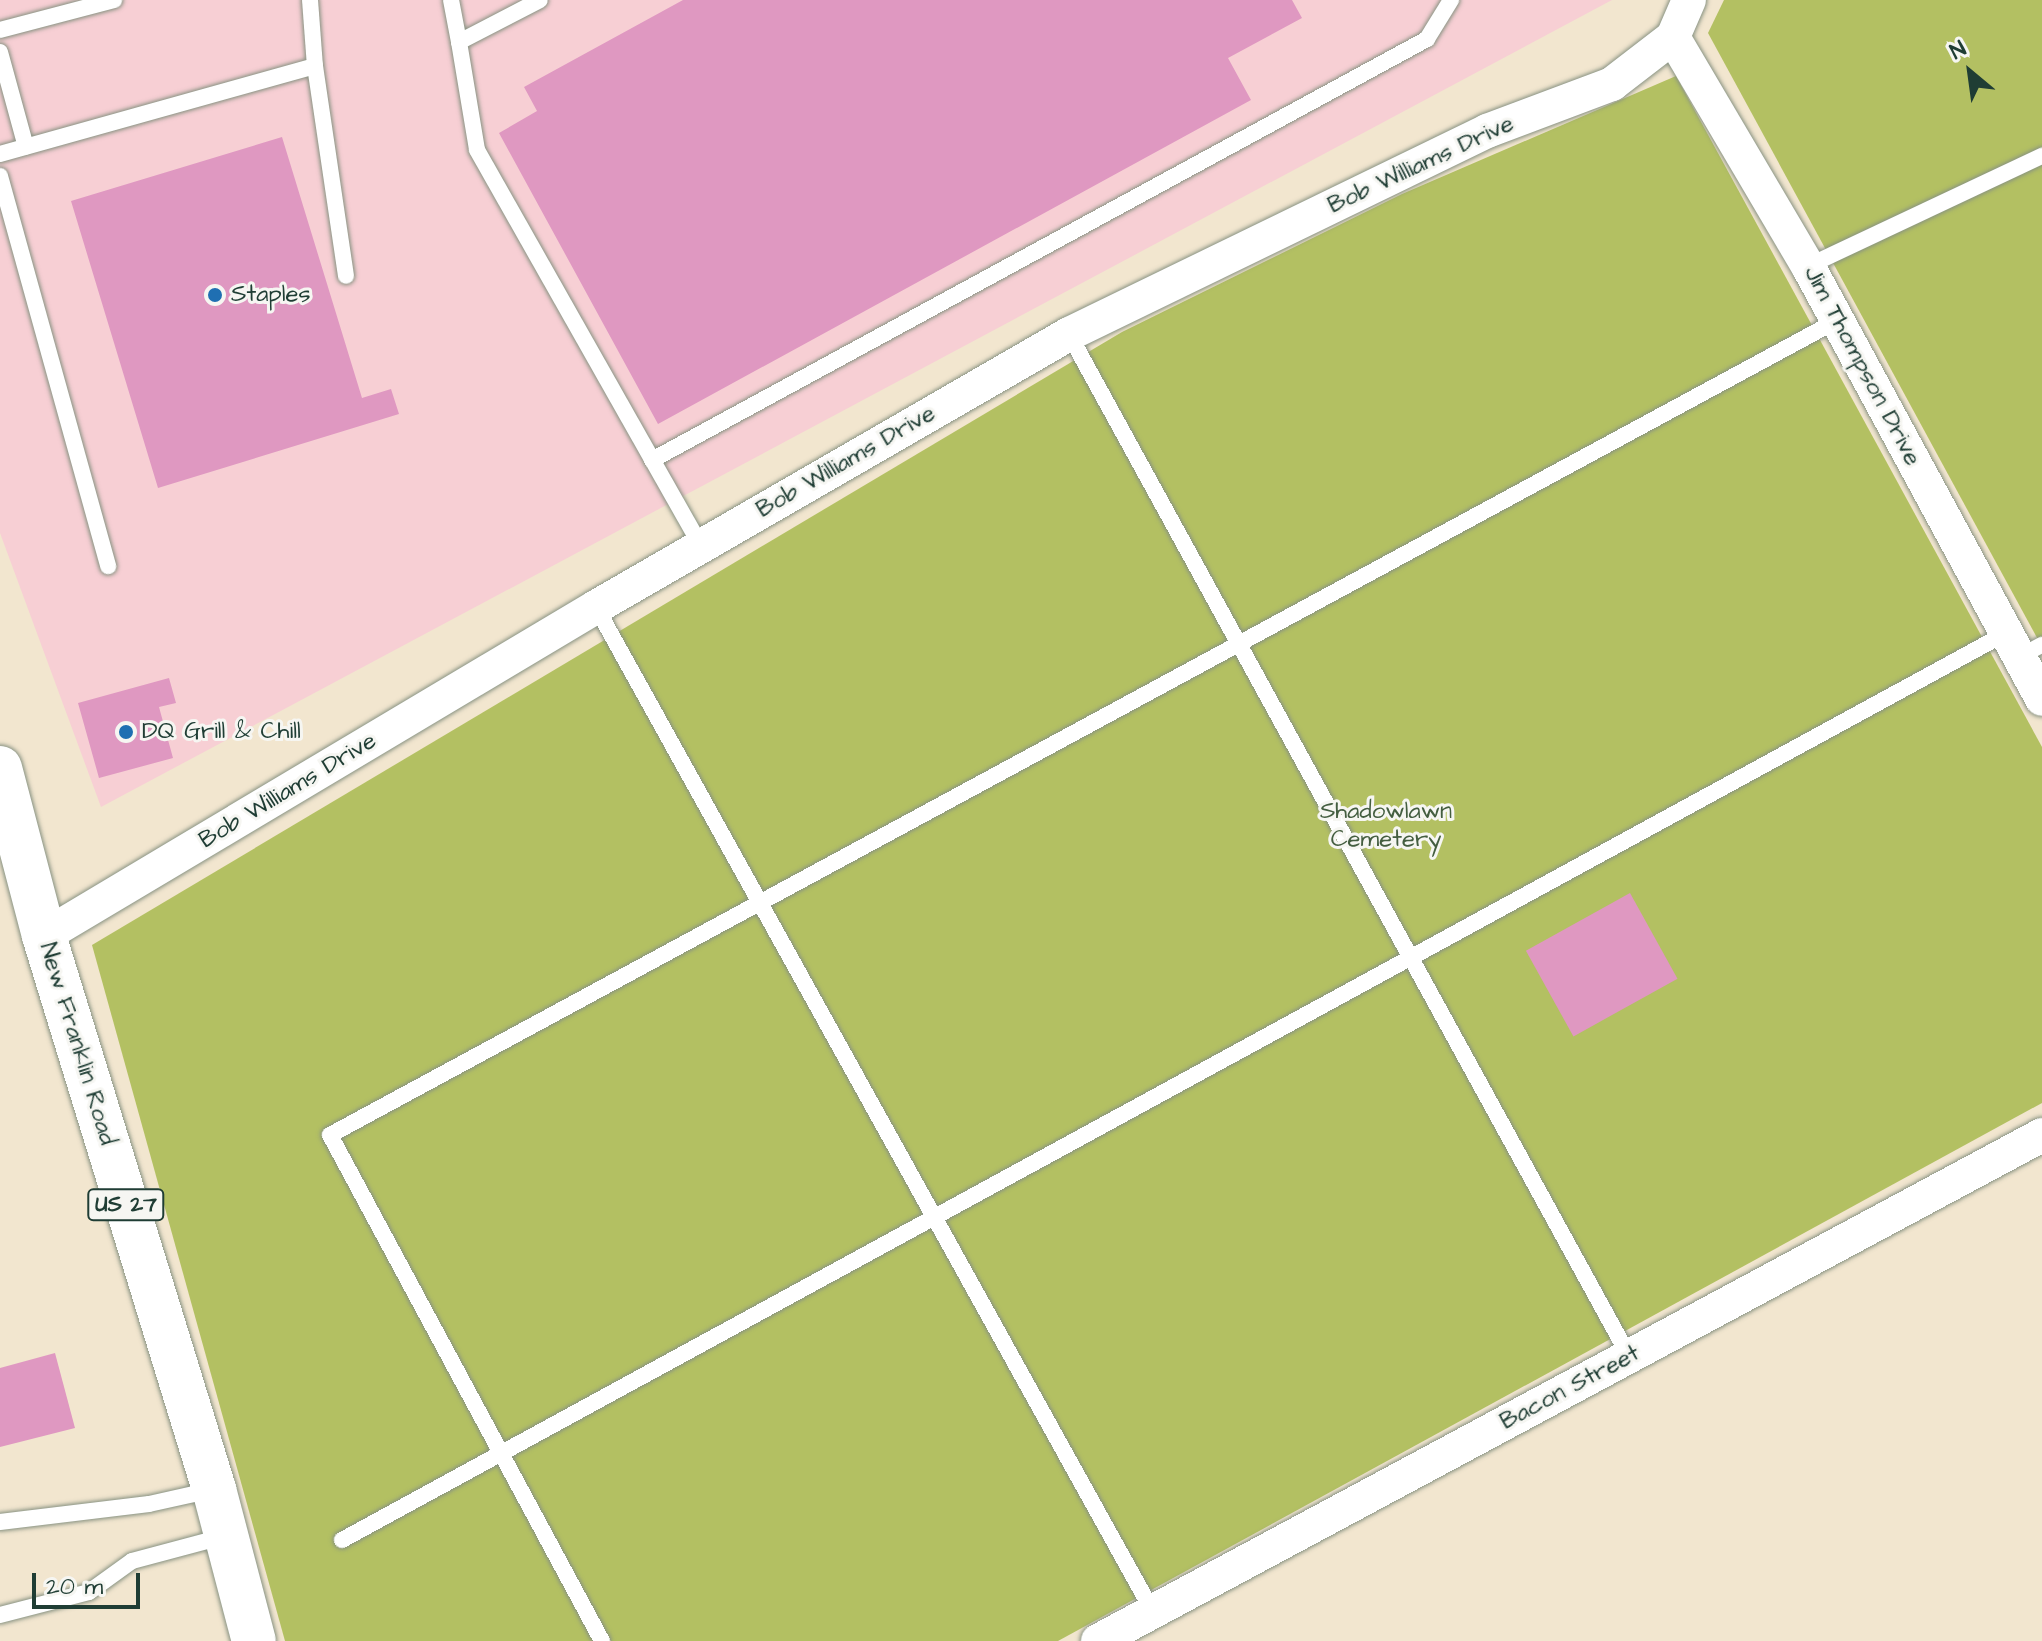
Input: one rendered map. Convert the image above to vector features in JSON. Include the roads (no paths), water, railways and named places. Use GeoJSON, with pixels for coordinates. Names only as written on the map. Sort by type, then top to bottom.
{"type":"FeatureCollection","features":[{"type":"Feature","properties":{"kind":"highway","name":"New Franklin Road"},"geometry":{"type":"LineString","coordinates":[[0,768],[7,823],[214,1489],[254,1641]]}},
{"type":"Feature","properties":{"kind":"street"},"geometry":{"type":"LineString","coordinates":[[1673,37],[1689,0]]}},
{"type":"Feature","properties":{"kind":"street","name":"Jim Thompson Drive"},"geometry":{"type":"LineString","coordinates":[[1673,37],[1808,266],[2022,645],[2042,699]]}},
{"type":"Feature","properties":{"kind":"street","name":"Bob Williams Drive"},"geometry":{"type":"LineString","coordinates":[[44,936],[596,607],[1069,334],[1487,131],[1612,84],[1673,37]]}},
{"type":"Feature","properties":{"kind":"street","name":"Bacon Street"},"geometry":{"type":"LineString","coordinates":[[1098,1641],[2042,1135]]}},
{"type":"Feature","properties":{"kind":"lane"},"geometry":{"type":"LineString","coordinates":[[0,30],[114,0]]}},
{"type":"Feature","properties":{"kind":"lane"},"geometry":{"type":"LineString","coordinates":[[310,0],[315,66],[346,276]]}},
{"type":"Feature","properties":{"kind":"lane"},"geometry":{"type":"LineString","coordinates":[[451,0],[477,150],[701,546]]}},
{"type":"Feature","properties":{"kind":"lane"},"geometry":{"type":"LineString","coordinates":[[459,42],[540,0]]}},
{"type":"Feature","properties":{"kind":"lane"},"geometry":{"type":"LineString","coordinates":[[652,460],[1427,39],[1451,0]]}},
{"type":"Feature","properties":{"kind":"lane"},"geometry":{"type":"LineString","coordinates":[[0,52],[26,147]]}},
{"type":"Feature","properties":{"kind":"lane"},"geometry":{"type":"LineString","coordinates":[[0,154],[315,66]]}},
{"type":"Feature","properties":{"kind":"lane"},"geometry":{"type":"LineString","coordinates":[[1808,266],[2042,156]]}},
{"type":"Feature","properties":{"kind":"lane"},"geometry":{"type":"LineString","coordinates":[[0,176],[108,566]]}},
{"type":"Feature","properties":{"kind":"lane"},"geometry":{"type":"LineString","coordinates":[[602,1641],[330,1135],[1838,320]]}},
{"type":"Feature","properties":{"kind":"lane"},"geometry":{"type":"LineString","coordinates":[[1069,334],[1629,1356]]}},
{"type":"Feature","properties":{"kind":"lane"},"geometry":{"type":"LineString","coordinates":[[596,607],[1153,1612]]}},
{"type":"Feature","properties":{"kind":"lane"},"geometry":{"type":"LineString","coordinates":[[342,1540],[1411,959],[2022,645]]}},
{"type":"Feature","properties":{"kind":"lane"},"geometry":{"type":"LineString","coordinates":[[0,1522],[149,1504],[214,1489]]}},
{"type":"Feature","properties":{"kind":"lane"},"geometry":{"type":"LineString","coordinates":[[0,1615],[89,1592],[132,1561],[227,1535]]}},
{"type":"Feature","properties":{"kind":"place","name":"Staples"},"geometry":{"type":"Point","coordinates":[215,295]}},
{"type":"Feature","properties":{"kind":"place","name":"DQ Grill & Chill"},"geometry":{"type":"Point","coordinates":[126,732]}},
{"type":"Feature","properties":{"kind":"park label","name":"Shadowlawn Cemetery"},"geometry":{"type":"Point","coordinates":[1386,826]}}]}
